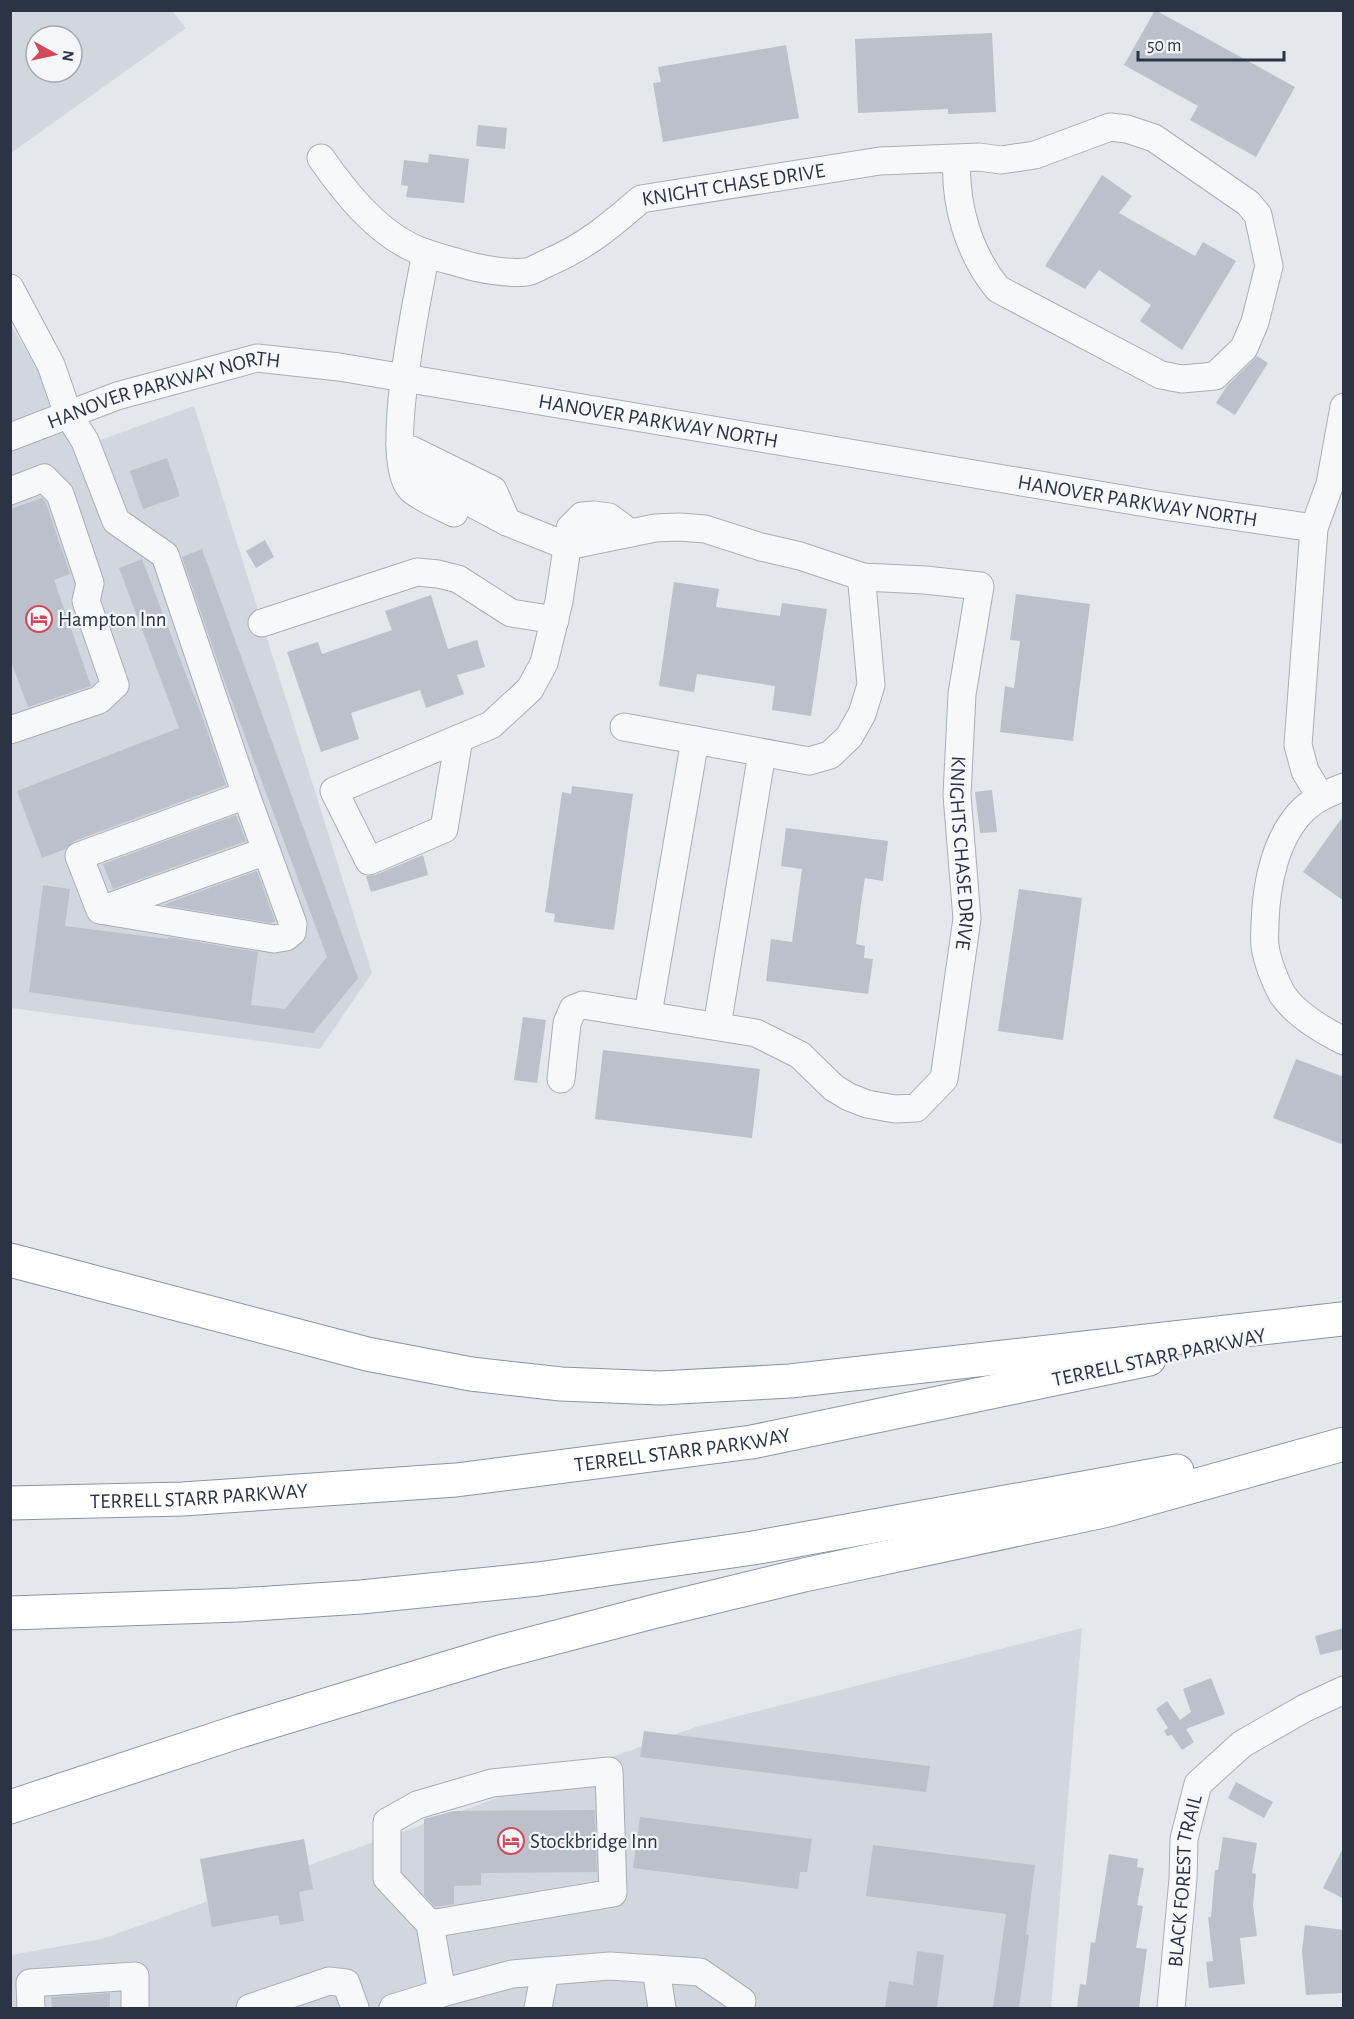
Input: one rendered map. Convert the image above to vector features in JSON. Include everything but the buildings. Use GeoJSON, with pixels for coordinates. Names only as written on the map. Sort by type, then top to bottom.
{"type":"FeatureCollection","features":[{"type":"Feature","properties":{"kind":"highway"},"geometry":{"type":"LineString","coordinates":[[10,1260],[368,1354],[471,1374],[561,1384],[660,1388],[790,1381],[1343,1319]]}},
{"type":"Feature","properties":{"kind":"highway","name":"TERRELL STARR PARKWAY"},"geometry":{"type":"LineString","coordinates":[[10,1503],[183,1499],[456,1480],[752,1442],[1343,1319]]}},
{"type":"Feature","properties":{"kind":"highway"},"geometry":{"type":"LineString","coordinates":[[10,1613],[238,1605],[538,1579],[765,1546],[1344,1440]]}},
{"type":"Feature","properties":{"kind":"highway"},"geometry":{"type":"LineString","coordinates":[[10,1807],[240,1731],[500,1652],[804,1575],[1108,1510],[1344,1444]]}},
{"type":"Feature","properties":{"kind":"street","name":"KNIGHT CHASE DRIVE"},"geometry":{"type":"LineString","coordinates":[[321,158],[341,187],[397,239],[426,253],[479,269],[527,272],[574,251],[641,200],[880,161],[979,157],[1001,160],[1035,155],[1110,127],[1127,129],[1154,138],[1248,203],[1258,215],[1269,266],[1256,322],[1244,348],[1215,376],[1182,379],[1161,375],[999,289],[986,274],[969,239],[956,175],[957,158]]}},
{"type":"Feature","properties":{"kind":"street"},"geometry":{"type":"LineString","coordinates":[[426,253],[404,378],[400,444],[410,462],[441,497],[567,546],[555,620],[544,663],[530,689],[491,725],[459,738],[334,791],[369,861],[444,830],[459,738]]}},
{"type":"Feature","properties":{"kind":"street"},"geometry":{"type":"LineString","coordinates":[[10,288],[51,365],[68,414],[86,441],[116,521],[165,555],[246,795],[293,924],[292,932],[286,937],[274,939],[100,910]]}},
{"type":"Feature","properties":{"kind":"street","name":"HANOVER PARKWAY NORTH"},"geometry":{"type":"LineString","coordinates":[[10,437],[117,396],[257,358],[339,367],[1152,504],[1314,528]]}},
{"type":"Feature","properties":{"kind":"street"},"geometry":{"type":"LineString","coordinates":[[1344,407],[1330,484],[1314,528],[1298,745],[1305,771],[1332,792],[1302,810],[1284,837],[1272,866],[1266,906],[1265,946],[1283,994],[1301,1014],[1325,1032],[1344,1041]]}},
{"type":"Feature","properties":{"kind":"street"},"geometry":{"type":"LineString","coordinates":[[400,444],[494,490],[507,522]]}},
{"type":"Feature","properties":{"kind":"street"},"geometry":{"type":"LineString","coordinates":[[10,491],[45,478],[60,494],[90,583],[86,601],[115,685],[99,700],[10,730]]}},
{"type":"Feature","properties":{"kind":"street","name":"KNIGHTS CHASE DRIVE"},"geometry":{"type":"LineString","coordinates":[[561,1079],[567,1023],[573,1009],[583,1005],[756,1033],[800,1055],[834,1088],[867,1104],[895,1109],[916,1108],[944,1078],[967,919],[957,795],[962,694],[980,586],[863,577],[801,556],[761,547],[705,529],[655,528],[567,546]]}},
{"type":"Feature","properties":{"kind":"street"},"geometry":{"type":"LineString","coordinates":[[262,623],[417,572],[458,579],[511,613],[555,620]]}},
{"type":"Feature","properties":{"kind":"street"},"geometry":{"type":"LineString","coordinates":[[624,727],[809,761],[831,755],[849,737],[862,714],[871,685],[863,577]]}},
{"type":"Feature","properties":{"kind":"street"},"geometry":{"type":"LineString","coordinates":[[648,1014],[695,741]]}},
{"type":"Feature","properties":{"kind":"street"},"geometry":{"type":"LineString","coordinates":[[717,1026],[762,753]]}},
{"type":"Feature","properties":{"kind":"street"},"geometry":{"type":"LineString","coordinates":[[100,910],[79,856],[246,795]]}},
{"type":"Feature","properties":{"kind":"street"},"geometry":{"type":"LineString","coordinates":[[100,910],[266,851]]}},
{"type":"Feature","properties":{"kind":"street","name":"BLACK FOREST TRAIL"},"geometry":{"type":"LineString","coordinates":[[1171,2008],[1183,1879],[1184,1839],[1198,1784],[1242,1743],[1305,1708],[1344,1690]]}},
{"type":"Feature","properties":{"kind":"street"},"geometry":{"type":"LineString","coordinates":[[430,1924],[613,1893],[609,1771],[492,1783],[417,1805],[387,1822],[387,1878],[430,1924],[442,1993]]}},
{"type":"Feature","properties":{"kind":"street"},"geometry":{"type":"LineString","coordinates":[[393,2008],[512,1974],[610,1966],[700,1972],[742,2001]]}},
{"type":"Feature","properties":{"kind":"street"},"geometry":{"type":"LineString","coordinates":[[656,1969],[662,2008]]}},
{"type":"Feature","properties":{"kind":"street"},"geometry":{"type":"LineString","coordinates":[[538,2008],[545,1971]]}},
{"type":"Feature","properties":{"kind":"street"},"geometry":{"type":"LineString","coordinates":[[31,2008],[30,1983],[135,1976],[135,2008]]}},
{"type":"Feature","properties":{"kind":"street"},"geometry":{"type":"LineString","coordinates":[[250,2008],[329,1981],[346,1983],[355,2008]]}},
{"type":"Feature","properties":{"kind":"shaded area"},"geometry":{"type":"Polygon","coordinates":[[[11,10],[172,11],[186,28],[11,153],[11,10]]]}},
{"type":"Feature","properties":{"kind":"shaded area"},"geometry":{"type":"Polygon","coordinates":[[[10,324],[70,421],[81,447],[194,406],[372,973],[320,1049],[11,1008],[10,324]]]}},
{"type":"Feature","properties":{"kind":"shaded area"},"geometry":{"type":"Polygon","coordinates":[[[1082,1628],[1051,2008],[11,2008],[11,1955],[102,1939],[696,1727],[1082,1628]]]}},
{"type":"Feature","properties":{"kind":"place","name":"Hampton Inn"},"geometry":{"type":"Point","coordinates":[39,619]}},
{"type":"Feature","properties":{"kind":"place","name":"Stockbridge Inn"},"geometry":{"type":"Point","coordinates":[511,1841]}}]}
